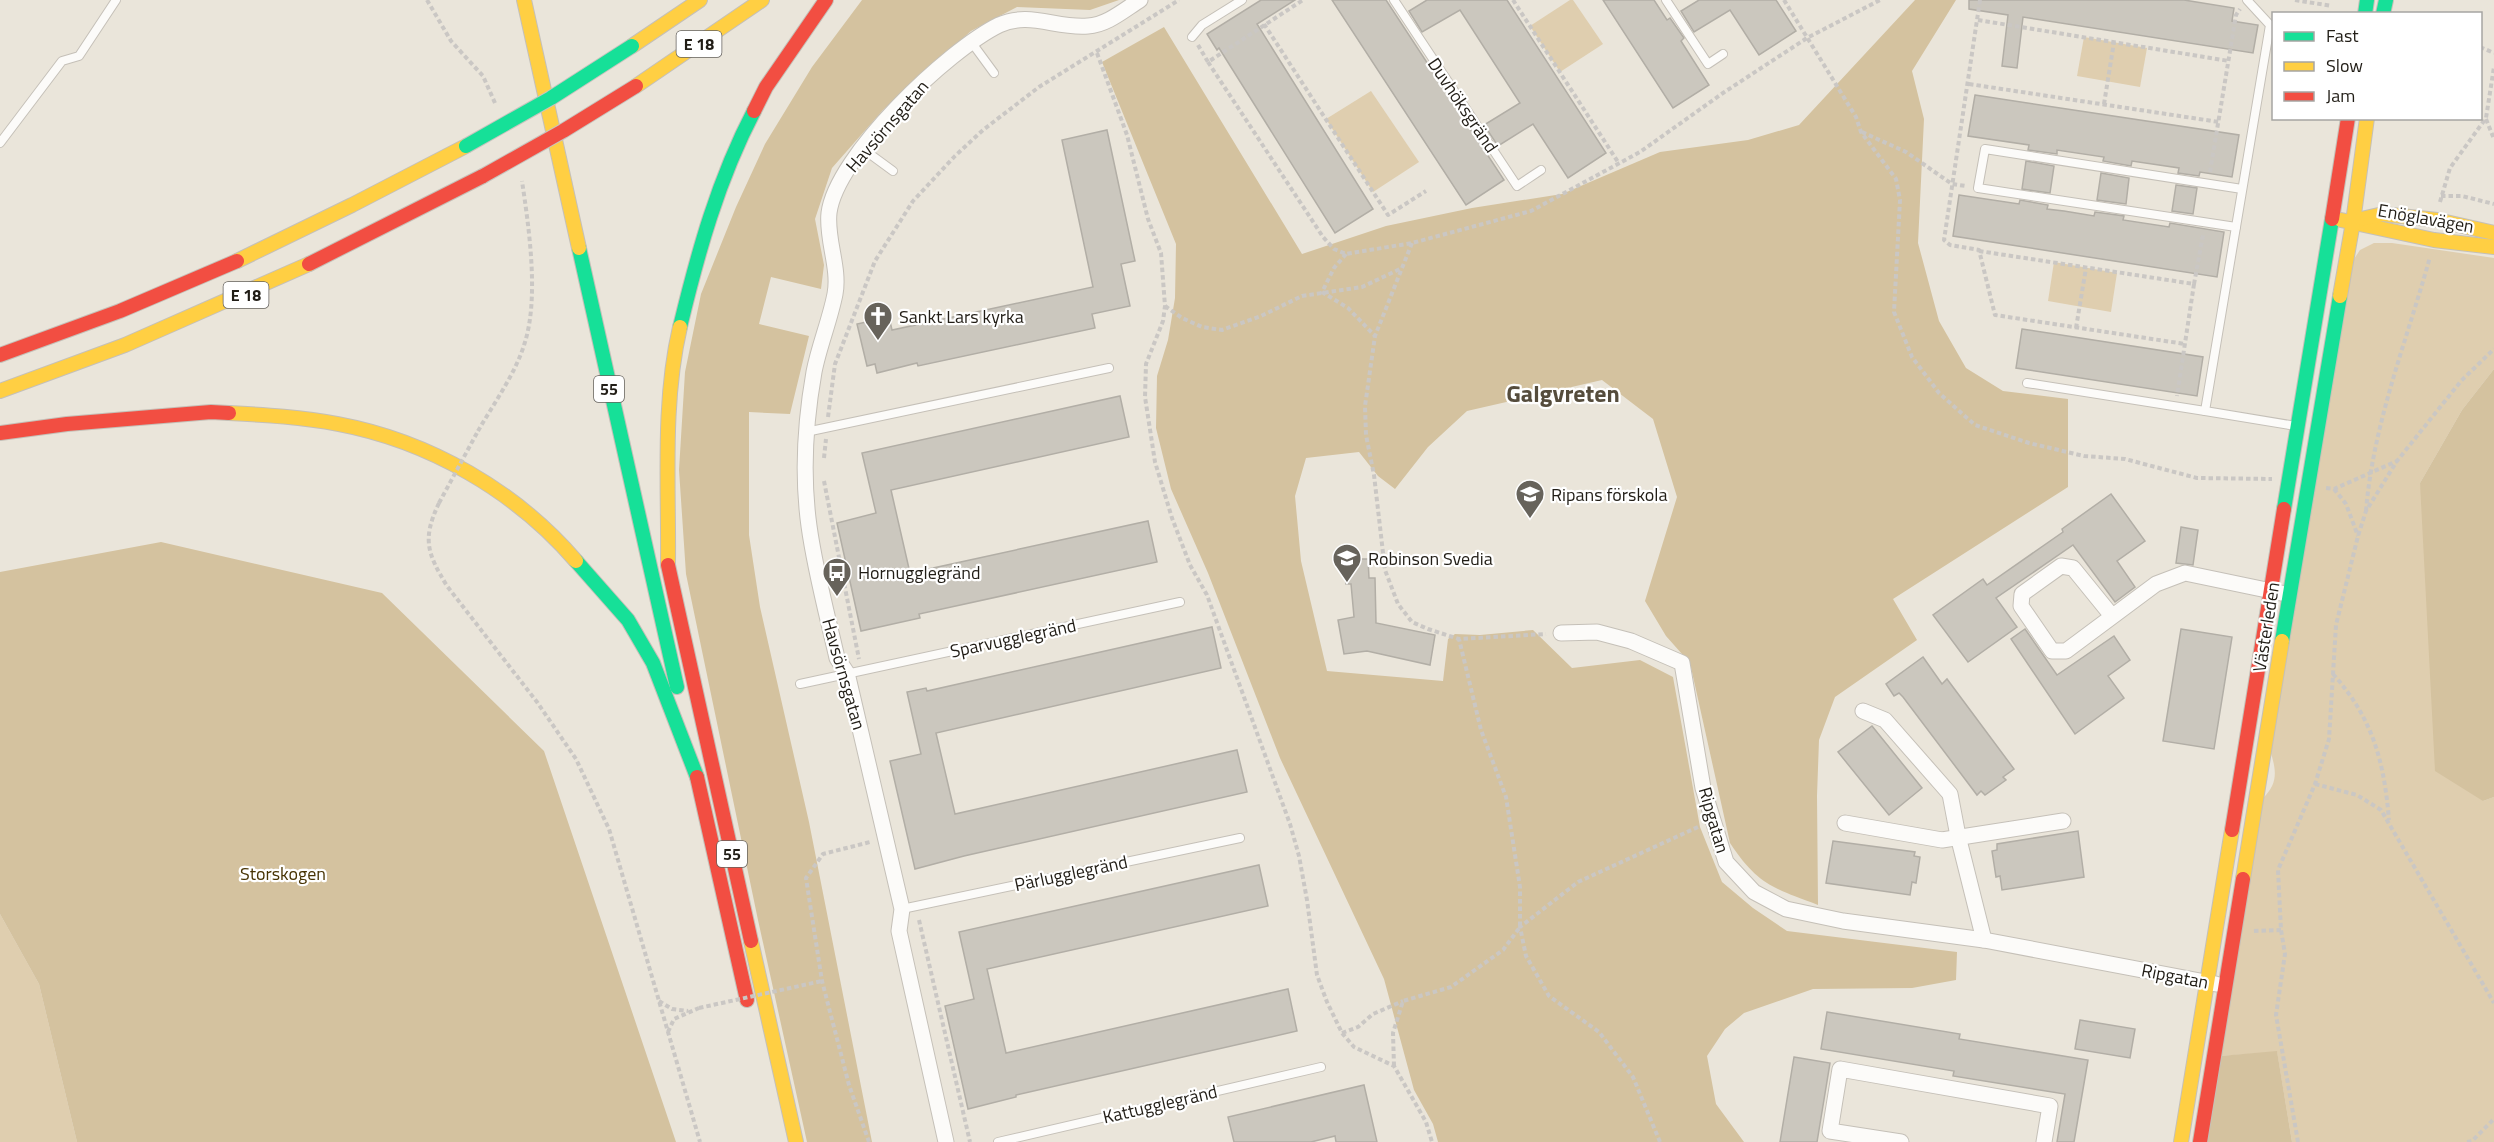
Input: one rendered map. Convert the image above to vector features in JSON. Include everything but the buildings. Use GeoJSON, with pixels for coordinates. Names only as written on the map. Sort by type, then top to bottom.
{"type":"FeatureCollection","features":[{"type":"Feature","properties":{"kind":"main road","name":"55"},"geometry":{"type":"LineString","coordinates":[[524,0],[751,1015]]}},
{"type":"Feature","properties":{"kind":"main road","name":"E 18"},"geometry":{"type":"LineString","coordinates":[[0,355],[122,311],[267,249],[365,200],[551,98],[700,0]]}},
{"type":"Feature","properties":{"kind":"main road","name":"E 18"},"geometry":{"type":"LineString","coordinates":[[0,391],[212,311],[382,231],[563,131],[636,86],[762,0]]}},
{"type":"Feature","properties":{"kind":"main road","name":"55"},"geometry":{"type":"LineString","coordinates":[[796,1142],[668,565],[670,409],[674,354],[699,247],[717,191],[742,133],[766,87],[826,0]]}},
{"type":"Feature","properties":{"kind":"main road"},"geometry":{"type":"LineString","coordinates":[[560,80],[572,137]]}},
{"type":"Feature","properties":{"kind":"main road","name":"Västerleden"},"geometry":{"type":"LineString","coordinates":[[2181,1142],[2348,120]]}},
{"type":"Feature","properties":{"kind":"main road","name":"Västerleden"},"geometry":{"type":"LineString","coordinates":[[2200,1142],[2307,483],[2353,222],[2367,120]]}},
{"type":"Feature","properties":{"kind":"main road","name":"Enöglavägen"},"geometry":{"type":"LineString","coordinates":[[2353,222],[2383,214],[2437,220],[2494,233]]}},
{"type":"Feature","properties":{"kind":"main road","name":"Enöglavägen"},"geometry":{"type":"LineString","coordinates":[[2331,218],[2434,240],[2494,247]]}},
{"type":"Feature","properties":{"kind":"main road"},"geometry":{"type":"LineString","coordinates":[[0,432],[211,412],[282,416],[339,424],[399,440],[458,467],[507,497],[554,535],[628,621],[653,663],[697,777]]}},
{"type":"Feature","properties":{"kind":"main road"},"geometry":{"type":"LineString","coordinates":[[655,510],[668,565]]}},
{"type":"Feature","properties":{"kind":"street","name":"Havsörnsgatan"},"geometry":{"type":"LineString","coordinates":[[946,1142],[898,931],[909,907],[886,839],[847,673],[837,658],[809,525],[805,488],[806,432],[814,370],[836,291],[829,213],[836,188],[862,149],[910,95],[972,43],[999,25],[1020,19],[1088,26],[1109,20],[1140,0]]}},
{"type":"Feature","properties":{"kind":"street"},"geometry":{"type":"LineString","coordinates":[[2112,616],[2073,568],[2068,566],[2061,566],[2022,594],[2021,606],[2052,651],[2059,652],[2066,651],[2156,584],[2185,573],[2289,594]]}},
{"type":"Feature","properties":{"kind":"street","name":"Ripgatan"},"geometry":{"type":"LineString","coordinates":[[1561,633],[1597,632],[1631,641],[1682,663],[1703,788],[1726,862],[1754,892],[1786,909],[1843,921],[1984,940],[2225,986]]}},
{"type":"Feature","properties":{"kind":"street"},"geometry":{"type":"LineString","coordinates":[[1863,711],[1886,720],[1950,794],[1984,940]]}},
{"type":"Feature","properties":{"kind":"street"},"geometry":{"type":"LineString","coordinates":[[1845,823],[1942,840],[2063,821]]}},
{"type":"Feature","properties":{"kind":"street"},"geometry":{"type":"LineString","coordinates":[[1901,1142],[1830,1131],[1840,1069],[2050,1106],[2044,1142]]}},
{"type":"Feature","properties":{"kind":"lane"},"geometry":{"type":"LineString","coordinates":[[0,142],[62,61],[79,56],[116,0]]}},
{"type":"Feature","properties":{"kind":"lane"},"geometry":{"type":"LineString","coordinates":[[1192,37],[1202,25],[1242,0]]}},
{"type":"Feature","properties":{"kind":"lane","name":"Duvhöksgränd"},"geometry":{"type":"LineString","coordinates":[[1394,0],[1517,186],[1541,170]]}},
{"type":"Feature","properties":{"kind":"lane"},"geometry":{"type":"LineString","coordinates":[[1666,0],[1708,64],[1723,54]]}},
{"type":"Feature","properties":{"kind":"lane"},"geometry":{"type":"LineString","coordinates":[[2205,411],[2270,25],[2246,0]]}},
{"type":"Feature","properties":{"kind":"lane"},"geometry":{"type":"LineString","coordinates":[[972,43],[994,73]]}},
{"type":"Feature","properties":{"kind":"lane"},"geometry":{"type":"LineString","coordinates":[[862,149],[893,171]]}},
{"type":"Feature","properties":{"kind":"lane"},"geometry":{"type":"LineString","coordinates":[[2236,227],[1978,188],[1985,149],[2242,189]]}},
{"type":"Feature","properties":{"kind":"lane"},"geometry":{"type":"LineString","coordinates":[[806,432],[1109,368]]}},
{"type":"Feature","properties":{"kind":"lane"},"geometry":{"type":"LineString","coordinates":[[2027,383],[2316,430]]}},
{"type":"Feature","properties":{"kind":"lane","name":"Sparvugglegränd"},"geometry":{"type":"LineString","coordinates":[[800,684],[1180,602]]}},
{"type":"Feature","properties":{"kind":"lane","name":"Pärlugglegränd"},"geometry":{"type":"LineString","coordinates":[[909,907],[1240,837]]}},
{"type":"Feature","properties":{"kind":"lane","name":"Kattugglegränd"},"geometry":{"type":"LineString","coordinates":[[998,1142],[1322,1067]]}},
{"type":"Feature","properties":{"kind":"path"},"geometry":{"type":"LineString","coordinates":[[427,0],[451,41],[483,76],[495,105]]}},
{"type":"Feature","properties":{"kind":"path"},"geometry":{"type":"LineString","coordinates":[[824,463],[835,364],[875,261],[913,201],[982,130],[1039,87],[1179,0]]}},
{"type":"Feature","properties":{"kind":"path"},"geometry":{"type":"LineString","coordinates":[[1208,62],[1303,0]]}},
{"type":"Feature","properties":{"kind":"path"},"geometry":{"type":"LineString","coordinates":[[1513,0],[1618,162]]}},
{"type":"Feature","properties":{"kind":"path"},"geometry":{"type":"LineString","coordinates":[[1784,0],[1856,117],[1862,132],[1896,179],[1900,200],[1894,312],[1912,357],[1939,393],[1975,425],[2029,443],[2084,456],[2125,459],[2197,478],[2290,481]]}},
{"type":"Feature","properties":{"kind":"path"},"geometry":{"type":"LineString","coordinates":[[1192,37],[1323,237],[1334,249],[1346,254],[1412,243],[1531,211],[1661,139],[1723,93],[1807,38],[1880,0]]}},
{"type":"Feature","properties":{"kind":"path"},"geometry":{"type":"LineString","coordinates":[[1980,0],[1944,240],[1950,245],[2194,284]]}},
{"type":"Feature","properties":{"kind":"path"},"geometry":{"type":"LineString","coordinates":[[2208,183],[2236,15],[2246,0]]}},
{"type":"Feature","properties":{"kind":"path"},"geometry":{"type":"LineString","coordinates":[[2295,0],[2332,6]]}},
{"type":"Feature","properties":{"kind":"path"},"geometry":{"type":"LineString","coordinates":[[1978,20],[2229,62]]}},
{"type":"Feature","properties":{"kind":"path"},"geometry":{"type":"LineString","coordinates":[[1264,24],[1388,215],[1426,191]]}},
{"type":"Feature","properties":{"kind":"path"},"geometry":{"type":"LineString","coordinates":[[2104,104],[2114,42]]}},
{"type":"Feature","properties":{"kind":"path"},"geometry":{"type":"LineString","coordinates":[[1097,53],[1127,135],[1148,219],[1161,253],[1165,306],[1163,321],[1146,364],[1145,397],[1155,462],[1172,518],[1190,565],[1206,595],[1290,824],[1307,900],[1317,975],[1342,1033],[1354,1047],[1394,1066]]}},
{"type":"Feature","properties":{"kind":"path"},"geometry":{"type":"LineString","coordinates":[[2437,220],[2441,196],[2450,168],[2486,118],[2494,67]]}},
{"type":"Feature","properties":{"kind":"path"},"geometry":{"type":"LineString","coordinates":[[1969,84],[2219,122]]}},
{"type":"Feature","properties":{"kind":"path"},"geometry":{"type":"LineString","coordinates":[[2486,118],[2494,139]]}},
{"type":"Feature","properties":{"kind":"path"},"geometry":{"type":"LineString","coordinates":[[1862,132],[1906,152],[1952,184]]}},
{"type":"Feature","properties":{"kind":"path"},"geometry":{"type":"LineString","coordinates":[[518,171],[524,200],[532,292],[531,322],[525,344],[514,368],[439,503],[429,524],[428,536],[435,567],[447,586],[537,702],[576,759],[609,829],[700,1142]]}},
{"type":"Feature","properties":{"kind":"path"},"geometry":{"type":"LineString","coordinates":[[2441,196],[2462,196],[2494,204]]}},
{"type":"Feature","properties":{"kind":"path"},"geometry":{"type":"LineString","coordinates":[[2175,406],[2205,222]]}},
{"type":"Feature","properties":{"kind":"path"},"geometry":{"type":"LineString","coordinates":[[2298,1142],[2276,1015],[2285,954],[2281,930],[2278,870],[2315,784],[2329,739],[2336,625],[2366,511],[2369,476],[2434,240]]}},
{"type":"Feature","properties":{"kind":"path"},"geometry":{"type":"LineString","coordinates":[[1412,243],[1375,336],[1365,406],[1366,435],[1374,475],[1385,570],[1398,604],[1412,622],[1428,630],[1459,639],[1561,633]]}},
{"type":"Feature","properties":{"kind":"path"},"geometry":{"type":"LineString","coordinates":[[1979,250],[1995,315],[2185,344]]}},
{"type":"Feature","properties":{"kind":"path"},"geometry":{"type":"LineString","coordinates":[[1322,292],[1334,268],[1346,254]]}},
{"type":"Feature","properties":{"kind":"path"},"geometry":{"type":"LineString","coordinates":[[2076,328],[2086,268]]}},
{"type":"Feature","properties":{"kind":"path"},"geometry":{"type":"LineString","coordinates":[[1165,306],[1182,318],[1202,327],[1222,330],[1261,316],[1302,296],[1362,286],[1401,269]]}},
{"type":"Feature","properties":{"kind":"path"},"geometry":{"type":"LineString","coordinates":[[1322,292],[1348,308],[1375,336]]}},
{"type":"Feature","properties":{"kind":"path"},"geometry":{"type":"LineString","coordinates":[[2366,511],[2397,461],[2461,381],[2494,349]]}},
{"type":"Feature","properties":{"kind":"path"},"geometry":{"type":"LineString","coordinates":[[2307,483],[2334,489],[2369,476],[2397,461]]}},
{"type":"Feature","properties":{"kind":"path"},"geometry":{"type":"LineString","coordinates":[[823,474],[862,670]]}},
{"type":"Feature","properties":{"kind":"path"},"geometry":{"type":"LineString","coordinates":[[2334,489],[2346,504],[2358,536]]}},
{"type":"Feature","properties":{"kind":"path"},"geometry":{"type":"LineString","coordinates":[[1459,639],[1481,730],[1506,797],[1520,887],[1520,927],[1526,956],[1550,996],[1599,1032],[1633,1077],[1660,1142]]}},
{"type":"Feature","properties":{"kind":"path"},"geometry":{"type":"LineString","coordinates":[[2332,674],[2350,694],[2369,724],[2386,783],[2389,821]]}},
{"type":"Feature","properties":{"kind":"path"},"geometry":{"type":"LineString","coordinates":[[2315,784],[2357,795],[2381,810],[2494,1003]]}},
{"type":"Feature","properties":{"kind":"path"},"geometry":{"type":"LineString","coordinates":[[1342,1033],[1358,1027],[1373,1014],[1403,1001],[1451,987],[1503,950],[1520,927],[1578,882],[1713,820]]}},
{"type":"Feature","properties":{"kind":"path"},"geometry":{"type":"LineString","coordinates":[[869,1142],[849,1085],[822,981],[806,878],[823,854],[886,839]]}},
{"type":"Feature","properties":{"kind":"path"},"geometry":{"type":"LineString","coordinates":[[909,907],[970,1142]]}},
{"type":"Feature","properties":{"kind":"path"},"geometry":{"type":"LineString","coordinates":[[667,1032],[674,1019],[689,1011],[822,981]]}},
{"type":"Feature","properties":{"kind":"path"},"geometry":{"type":"LineString","coordinates":[[658,1001],[672,1009],[689,1011]]}},
{"type":"Feature","properties":{"kind":"path"},"geometry":{"type":"LineString","coordinates":[[1403,1001],[1393,1033],[1394,1066],[1426,1122],[1432,1142]]}},
{"type":"Feature","properties":{"kind":"path"},"geometry":{"type":"LineString","coordinates":[[2467,1142],[2472,1142],[2494,1119]]}},
{"type":"Feature","properties":{"kind":"shaded area"},"geometry":{"type":"Polygon","coordinates":[[[1573,0],[1603,44],[1560,72],[1530,26],[1573,0]]]}},
{"type":"Feature","properties":{"kind":"shaded area"},"geometry":{"type":"Polygon","coordinates":[[[2084,37],[2147,48],[2140,87],[2077,76],[2084,37]]]}},
{"type":"Feature","properties":{"kind":"shaded area"},"geometry":{"type":"Polygon","coordinates":[[[1371,91],[1419,162],[1373,192],[1326,119],[1371,91]]]}},
{"type":"Feature","properties":{"kind":"shaded area"},"geometry":{"type":"Polygon","coordinates":[[[2374,243],[2392,243],[2494,258],[2494,369],[2462,410],[2420,483],[2483,801],[2494,797],[2494,1142],[2292,1142],[2277,1052],[2220,1056],[2263,798],[2272,787],[2275,776],[2270,750],[2352,262],[2360,250],[2374,243]]]}},
{"type":"Feature","properties":{"kind":"shaded area"},"geometry":{"type":"Polygon","coordinates":[[[2054,262],[2117,273],[2111,312],[2048,301],[2054,262]]]}},
{"type":"Feature","properties":{"kind":"shaded area"},"geometry":{"type":"Polygon","coordinates":[[[0,914],[39,984],[77,1142],[0,1142],[0,914]]]}},
{"type":"Feature","properties":{"kind":"green space"},"geometry":{"type":"Polygon","coordinates":[[[862,0],[1119,0],[1090,10],[1017,7],[971,31],[883,110],[832,168],[815,219],[824,265],[821,289],[771,277],[759,324],[809,336],[790,414],[749,412],[749,535],[760,607],[809,822],[872,1142],[807,1142],[686,574],[679,470],[685,372],[701,294],[736,207],[765,144],[812,67],[862,0]]]}},
{"type":"Feature","properties":{"kind":"green space"},"geometry":{"type":"Polygon","coordinates":[[[1915,0],[1956,0],[1912,71],[1924,119],[1918,243],[1939,321],[1966,368],[2003,391],[2068,399],[2068,487],[1893,599],[1917,640],[1835,697],[1819,740],[1818,905],[1778,889],[1758,877],[1730,843],[1690,663],[1666,636],[1645,601],[1677,497],[1653,419],[1602,380],[1467,411],[1428,447],[1395,489],[1378,476],[1359,452],[1306,458],[1295,496],[1301,561],[1327,671],[1443,681],[1448,639],[1455,634],[1480,635],[1533,630],[1572,668],[1640,660],[1673,677],[1700,827],[1722,882],[1753,908],[1787,931],[1957,952],[1956,980],[1912,988],[1813,989],[1744,1013],[1725,1029],[1707,1056],[1716,1104],[1744,1142],[1438,1142],[1433,1124],[1414,1090],[1384,979],[1280,758],[1208,573],[1171,489],[1156,428],[1157,376],[1168,340],[1175,298],[1176,244],[1102,62],[1164,27],[1302,254],[1386,226],[1472,208],[1562,194],[1660,152],[1748,140],[1799,125],[1915,0]]]}},
{"type":"Feature","properties":{"kind":"green space"},"geometry":{"type":"Polygon","coordinates":[[[2494,369],[2494,797],[2483,801],[2435,771],[2420,483],[2462,410],[2494,369]]]}},
{"type":"Feature","properties":{"kind":"green space","name":"Storskogen"},"geometry":{"type":"Polygon","coordinates":[[[161,542],[382,593],[544,751],[676,1142],[77,1142],[39,984],[0,914],[0,572],[161,542]]]}},
{"type":"Feature","properties":{"kind":"green space"},"geometry":{"type":"Polygon","coordinates":[[[2277,1051],[2292,1142],[2206,1142],[2220,1056],[2277,1051]]]}},
{"type":"Feature","properties":{"kind":"traffic: fast"},"geometry":{"type":"LineString","coordinates":[[2365,12],[2367,0]]}},
{"type":"Feature","properties":{"kind":"traffic: fast"},"geometry":{"type":"LineString","coordinates":[[2383,12],[2386,0]]}},
{"type":"Feature","properties":{"kind":"traffic: fast"},"geometry":{"type":"LineString","coordinates":[[466,146],[551,98],[632,46]]}},
{"type":"Feature","properties":{"kind":"traffic: fast"},"geometry":{"type":"LineString","coordinates":[[680,327],[710,217],[730,163],[754,111]]}},
{"type":"Feature","properties":{"kind":"traffic: fast"},"geometry":{"type":"LineString","coordinates":[[2284,509],[2332,219]]}},
{"type":"Feature","properties":{"kind":"traffic: fast"},"geometry":{"type":"LineString","coordinates":[[579,248],[677,687]]}},
{"type":"Feature","properties":{"kind":"traffic: fast"},"geometry":{"type":"LineString","coordinates":[[2282,641],[2340,296]]}},
{"type":"Feature","properties":{"kind":"traffic: fast"},"geometry":{"type":"LineString","coordinates":[[576,561],[628,620],[653,663],[697,777]]}},
{"type":"Feature","properties":{"kind":"traffic: slow"},"geometry":{"type":"LineString","coordinates":[[524,0],[579,248]]}},
{"type":"Feature","properties":{"kind":"traffic: slow"},"geometry":{"type":"LineString","coordinates":[[632,46],[700,0]]}},
{"type":"Feature","properties":{"kind":"traffic: slow"},"geometry":{"type":"LineString","coordinates":[[636,86],[762,0]]}},
{"type":"Feature","properties":{"kind":"traffic: slow"},"geometry":{"type":"LineString","coordinates":[[2340,296],[2367,120]]}},
{"type":"Feature","properties":{"kind":"traffic: slow"},"geometry":{"type":"LineString","coordinates":[[237,261],[466,146]]}},
{"type":"Feature","properties":{"kind":"traffic: slow"},"geometry":{"type":"LineString","coordinates":[[2353,221],[2383,214],[2437,220],[2494,233]]}},
{"type":"Feature","properties":{"kind":"traffic: slow"},"geometry":{"type":"LineString","coordinates":[[2341,220],[2434,240],[2494,247]]}},
{"type":"Feature","properties":{"kind":"traffic: slow"},"geometry":{"type":"LineString","coordinates":[[0,391],[125,345],[309,264]]}},
{"type":"Feature","properties":{"kind":"traffic: slow"},"geometry":{"type":"LineString","coordinates":[[668,565],[669,416],[674,356],[680,327]]}},
{"type":"Feature","properties":{"kind":"traffic: slow"},"geometry":{"type":"LineString","coordinates":[[229,413],[297,418],[338,424],[372,432],[437,456],[498,491],[526,512],[576,561]]}},
{"type":"Feature","properties":{"kind":"traffic: slow"},"geometry":{"type":"LineString","coordinates":[[2243,879],[2282,641]]}},
{"type":"Feature","properties":{"kind":"traffic: slow"},"geometry":{"type":"LineString","coordinates":[[2181,1142],[2232,830]]}},
{"type":"Feature","properties":{"kind":"traffic: slow"},"geometry":{"type":"LineString","coordinates":[[751,941],[796,1142]]}},
{"type":"Feature","properties":{"kind":"traffic: jam"},"geometry":{"type":"LineString","coordinates":[[754,111],[766,87],[826,0]]}},
{"type":"Feature","properties":{"kind":"traffic: jam"},"geometry":{"type":"LineString","coordinates":[[483,176],[636,86]]}},
{"type":"Feature","properties":{"kind":"traffic: jam"},"geometry":{"type":"LineString","coordinates":[[2332,219],[2348,120]]}},
{"type":"Feature","properties":{"kind":"traffic: jam"},"geometry":{"type":"LineString","coordinates":[[309,264],[483,176]]}},
{"type":"Feature","properties":{"kind":"traffic: jam"},"geometry":{"type":"LineString","coordinates":[[0,355],[120,311],[237,261]]}},
{"type":"Feature","properties":{"kind":"traffic: jam"},"geometry":{"type":"LineString","coordinates":[[0,433],[67,424],[211,412],[229,413]]}},
{"type":"Feature","properties":{"kind":"traffic: jam"},"geometry":{"type":"LineString","coordinates":[[2232,830],[2284,509]]}},
{"type":"Feature","properties":{"kind":"traffic: jam"},"geometry":{"type":"LineString","coordinates":[[668,565],[751,941]]}},
{"type":"Feature","properties":{"kind":"traffic: jam"},"geometry":{"type":"LineString","coordinates":[[697,777],[747,1000]]}},
{"type":"Feature","properties":{"kind":"traffic: jam"},"geometry":{"type":"LineString","coordinates":[[2200,1142],[2243,879]]}},
{"type":"Feature","properties":{"kind":"place","name":"Sankt Lars kyrka"},"geometry":{"type":"Point","coordinates":[878,342]}},
{"type":"Feature","properties":{"kind":"place","name":"Ripans förskola"},"geometry":{"type":"Point","coordinates":[1530,520]}},
{"type":"Feature","properties":{"kind":"place","name":"Robinson Svedia"},"geometry":{"type":"Point","coordinates":[1347,584]}},
{"type":"Feature","properties":{"kind":"place","name":"Hornugglegränd"},"geometry":{"type":"Point","coordinates":[837,598]}},
{"type":"Feature","properties":{"kind":"district","name":"Galgvreten"},"geometry":{"type":"Point","coordinates":[1563,393]}}]}
